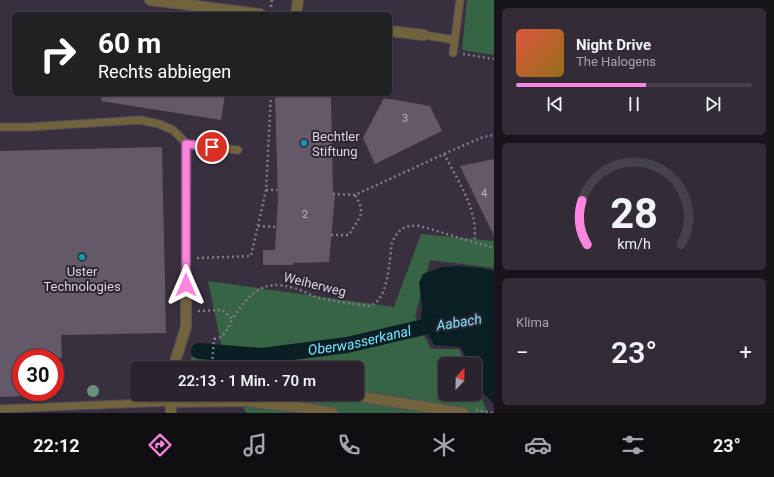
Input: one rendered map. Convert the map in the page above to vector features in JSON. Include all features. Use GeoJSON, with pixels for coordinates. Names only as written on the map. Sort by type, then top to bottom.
{"type":"FeatureCollection","features":[{"type":"Feature","properties":{"kind":"street"},"geometry":{"type":"LineString","coordinates":[[150,0],[244,12]]}},
{"type":"Feature","properties":{"kind":"street"},"geometry":{"type":"LineString","coordinates":[[296,12],[298,0]]}},
{"type":"Feature","properties":{"kind":"street"},"geometry":{"type":"LineString","coordinates":[[392,31],[424,35]]}},
{"type":"Feature","properties":{"kind":"street"},"geometry":{"type":"LineString","coordinates":[[175,361],[186,327],[186,272]]}},
{"type":"Feature","properties":{"kind":"street"},"geometry":{"type":"LineString","coordinates":[[364,397],[464,413]]}},
{"type":"Feature","properties":{"kind":"street"},"geometry":{"type":"LineString","coordinates":[[170,401],[171,413]]}},
{"type":"Feature","properties":{"kind":"street"},"geometry":{"type":"LineString","coordinates":[[244,401],[298,407],[333,413]]}},
{"type":"Feature","properties":{"kind":"lane"},"geometry":{"type":"LineString","coordinates":[[453,53],[460,0]]}},
{"type":"Feature","properties":{"kind":"lane"},"geometry":{"type":"LineString","coordinates":[[424,35],[455,40]]}},
{"type":"Feature","properties":{"kind":"lane"},"geometry":{"type":"LineString","coordinates":[[0,127],[29,127],[140,120],[159,124],[173,130],[186,144],[238,150]]}},
{"type":"Feature","properties":{"kind":"lane"},"geometry":{"type":"LineString","coordinates":[[186,144],[186,272]]}},
{"type":"Feature","properties":{"kind":"lane"},"geometry":{"type":"LineString","coordinates":[[0,409],[130,401]]}},
{"type":"Feature","properties":{"kind":"path"},"geometry":{"type":"LineString","coordinates":[[271,8],[272,0]]}},
{"type":"Feature","properties":{"kind":"path"},"geometry":{"type":"LineString","coordinates":[[453,53],[494,59]]}},
{"type":"Feature","properties":{"kind":"path"},"geometry":{"type":"LineString","coordinates":[[186,258],[251,256],[266,190],[271,96]]}},
{"type":"Feature","properties":{"kind":"path"},"geometry":{"type":"LineString","coordinates":[[333,194],[354,194],[483,137],[494,135]]}},
{"type":"Feature","properties":{"kind":"path"},"geometry":{"type":"LineString","coordinates":[[444,154],[463,191],[473,215],[475,236],[474,242]]}},
{"type":"Feature","properties":{"kind":"path"},"geometry":{"type":"LineString","coordinates":[[266,190],[277,190]]}},
{"type":"Feature","properties":{"kind":"path"},"geometry":{"type":"LineString","coordinates":[[331,235],[349,235],[361,212],[361,205],[354,194]]}},
{"type":"Feature","properties":{"kind":"path"},"geometry":{"type":"LineString","coordinates":[[258,226],[276,227]]}},
{"type":"Feature","properties":{"kind":"path","name":"Weiherweg"},"geometry":{"type":"LineString","coordinates":[[232,320],[248,297],[261,287],[271,284],[294,288],[317,297],[368,306],[373,305],[382,297],[385,290],[394,237],[402,228],[407,226],[420,226],[494,248]]}},
{"type":"Feature","properties":{"kind":"path"},"geometry":{"type":"LineString","coordinates":[[187,311],[222,310],[232,320],[226,334],[214,339],[212,361]]}},
{"type":"Feature","properties":{"kind":"green space"},"geometry":{"type":"Polygon","coordinates":[[[467,0],[494,0],[494,55],[462,50],[467,0]]]}},
{"type":"Feature","properties":{"kind":"green space"},"geometry":{"type":"Polygon","coordinates":[[[421,234],[494,241],[494,268],[430,260],[415,316],[431,349],[459,349],[463,357],[438,357],[438,401],[482,401],[482,400],[488,413],[246,413],[242,405],[188,406],[188,401],[364,401],[364,361],[191,361],[191,357],[224,358],[208,281],[394,307],[421,234]]]}},
{"type":"Feature","properties":{"kind":"water","name":"Aabach"},"geometry":{"type":"Polygon","coordinates":[[[457,266],[481,268],[494,271],[494,404],[482,391],[482,357],[466,357],[461,347],[434,345],[424,327],[421,318],[422,305],[419,283],[423,274],[442,267],[457,266]]]}},
{"type":"Feature","properties":{"kind":"building"},"geometry":{"type":"Polygon","coordinates":[[[102,96],[225,96],[221,120],[101,101],[102,96]]]}},
{"type":"Feature","properties":{"kind":"building"},"geometry":{"type":"Polygon","coordinates":[[[275,96],[331,96],[333,195],[335,195],[329,262],[293,263],[293,265],[263,265],[263,250],[275,250],[278,200],[275,96]]]}},
{"type":"Feature","properties":{"kind":"building"},"geometry":{"type":"Polygon","coordinates":[[[384,98],[430,106],[442,131],[375,164],[363,138],[384,98]]]}},
{"type":"Feature","properties":{"kind":"building","name":"Uster Technologies"},"geometry":{"type":"Polygon","coordinates":[[[162,147],[166,333],[61,335],[62,349],[12,349],[12,396],[0,397],[0,151],[162,147]]]}},
{"type":"Feature","properties":{"kind":"building"},"geometry":{"type":"Polygon","coordinates":[[[494,159],[494,236],[460,166],[494,159]]]}},
{"type":"Feature","properties":{"kind":"waterway","name":"Oberwasserkanal"},"geometry":{"type":"LineString","coordinates":[[199,351],[262,356],[347,345],[424,327]]}},
{"type":"Feature","properties":{"kind":"place","name":"Bechtler Stiftung"},"geometry":{"type":"Point","coordinates":[304,143]}},
{"type":"Feature","properties":{"kind":"place","name":"Uster Technologies"},"geometry":{"type":"Point","coordinates":[82,257]}},
{"type":"Feature","properties":{"kind":"route"},"geometry":{"type":"LineString","coordinates":[[186,285],[186,144],[212,147]]}}]}
